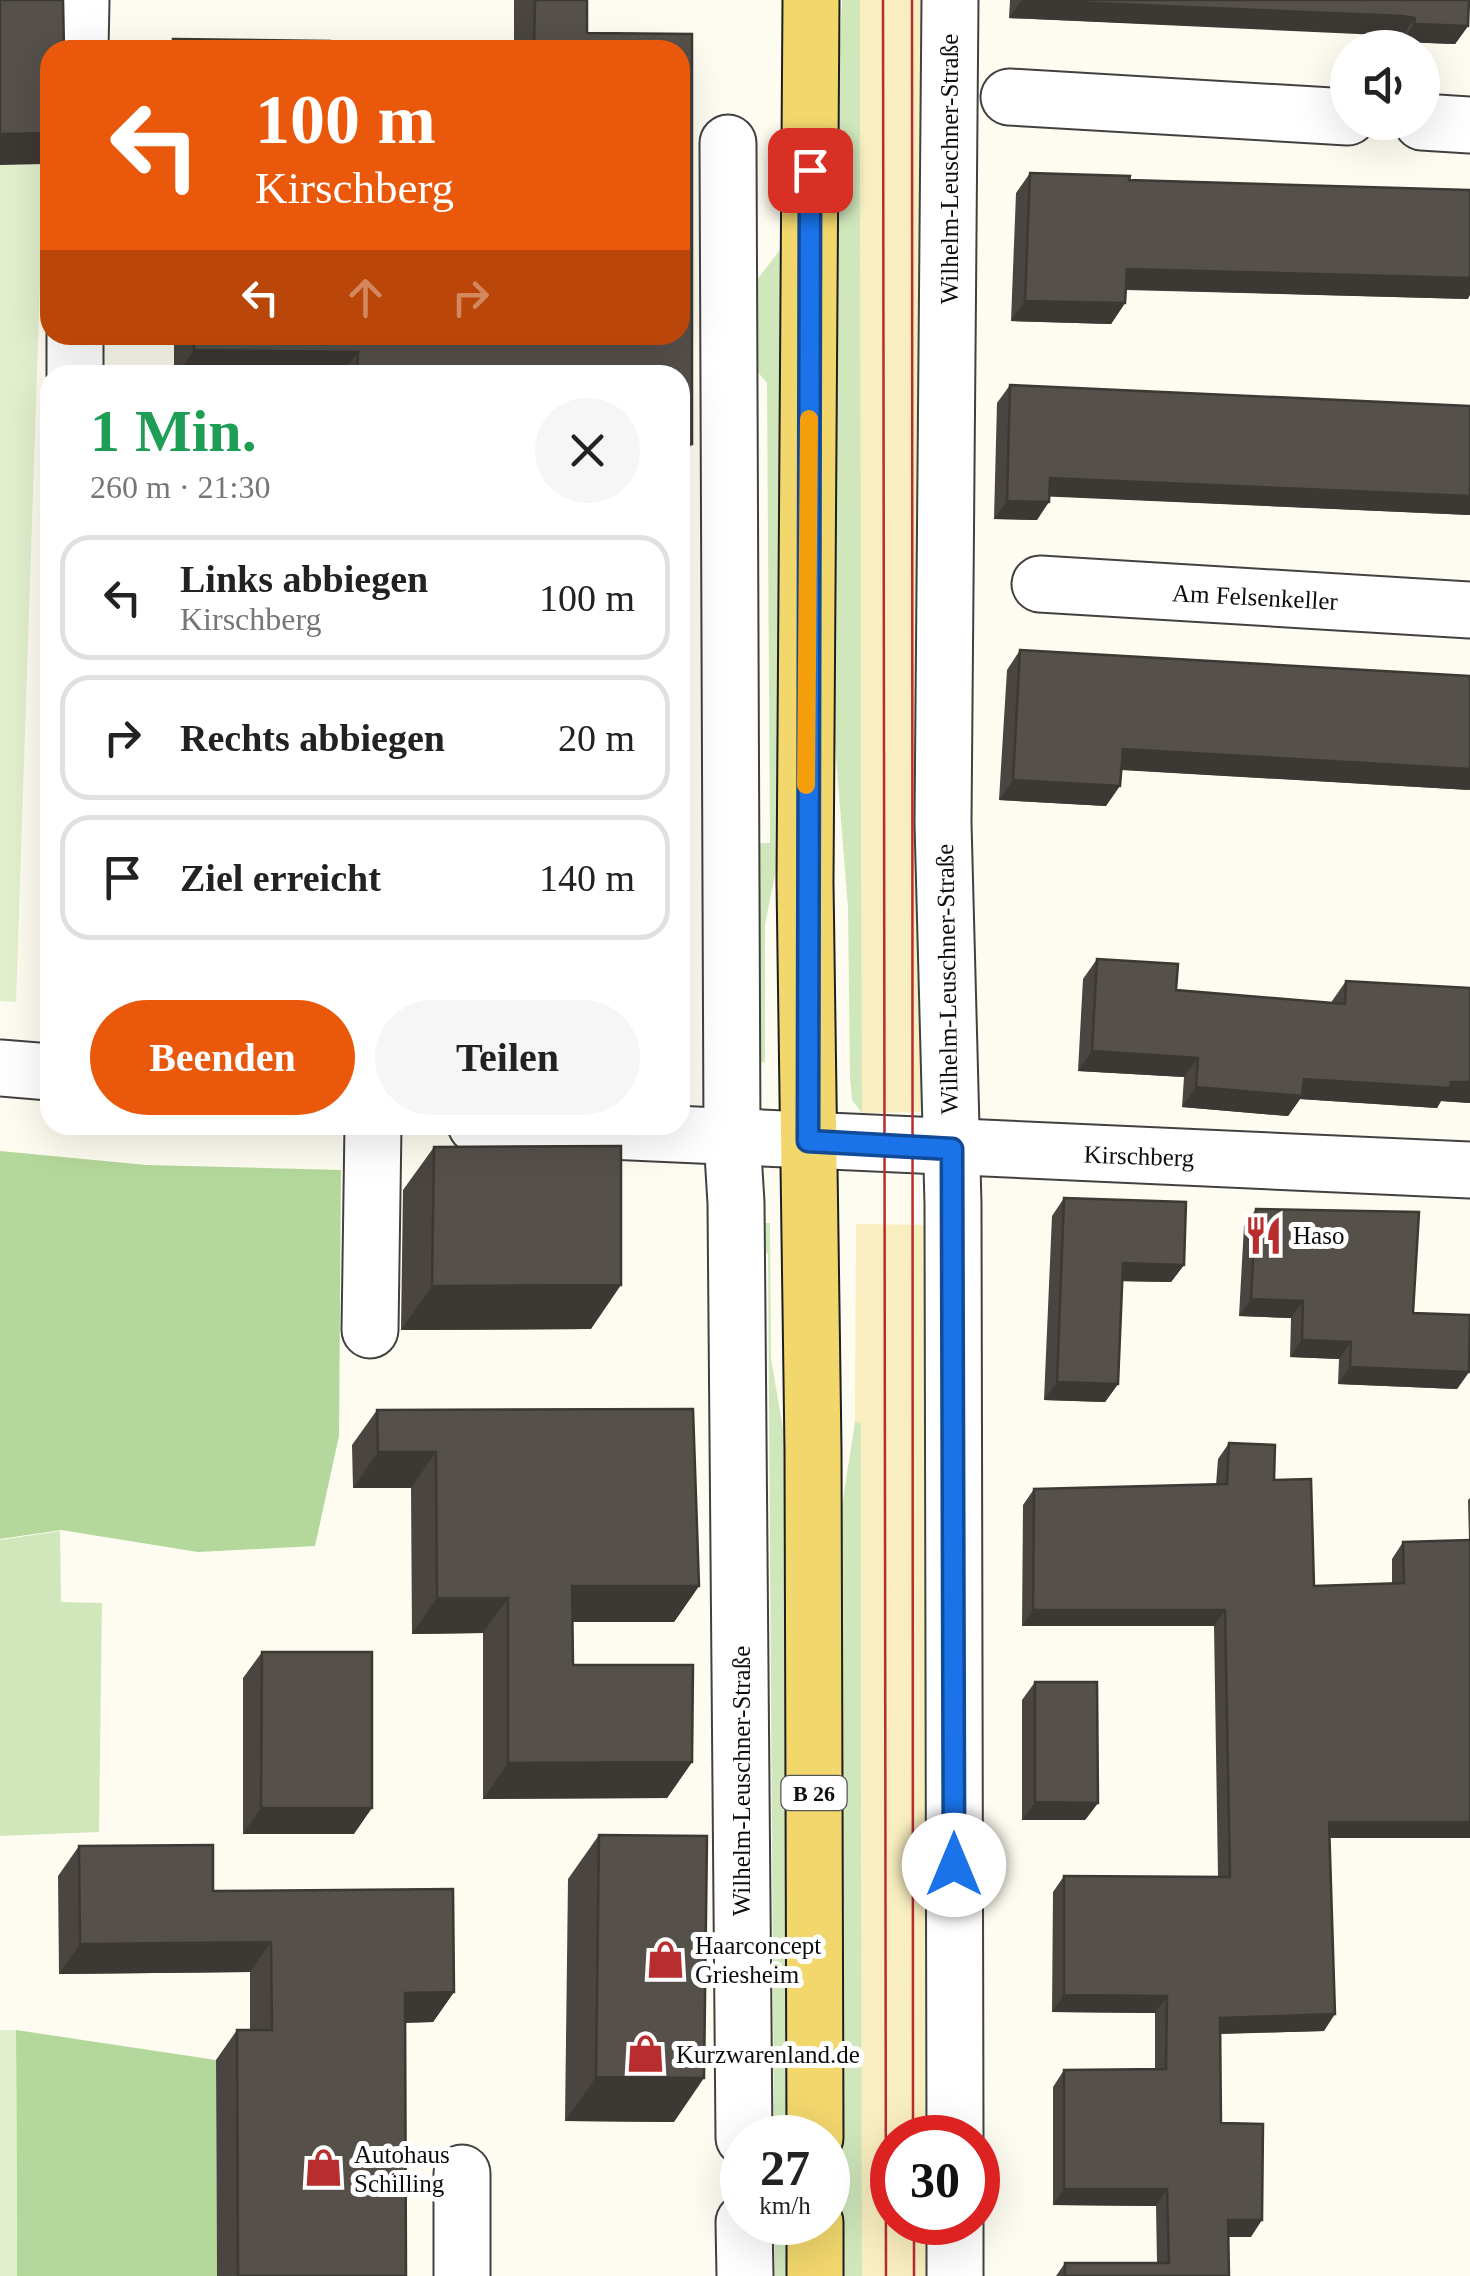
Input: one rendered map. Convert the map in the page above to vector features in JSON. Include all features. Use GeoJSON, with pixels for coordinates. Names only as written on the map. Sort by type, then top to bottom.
{"type":"FeatureCollection","features":[{"type":"Feature","properties":{"kind":"main road","name":"B 26"},"geometry":{"type":"LineString","coordinates":[[811,0],[808,1141],[814,1449],[815,2115]]}},
{"type":"Feature","properties":{"kind":"main road"},"geometry":{"type":"LineString","coordinates":[[815,2245],[815,2276]]}},
{"type":"Feature","properties":{"kind":"street"},"geometry":{"type":"LineString","coordinates":[[80,40],[81,0]]}},
{"type":"Feature","properties":{"kind":"street","name":"Wilhelm-Leuschner-Straße"},"geometry":{"type":"LineString","coordinates":[[950,0],[942,822],[952,1149],[954,2115]]}},
{"type":"Feature","properties":{"kind":"street"},"geometry":{"type":"LineString","coordinates":[[1009,97],[1330,116]]}},
{"type":"Feature","properties":{"kind":"street"},"geometry":{"type":"LineString","coordinates":[[1440,123],[1470,124]]}},
{"type":"Feature","properties":{"kind":"street","name":"Wilhelm-Leuschner-Straße"},"geometry":{"type":"LineString","coordinates":[[728,143],[732,1137],[744,2115]]}},
{"type":"Feature","properties":{"kind":"street","name":"Am Felsenkeller"},"geometry":{"type":"LineString","coordinates":[[1040,584],[1470,610]]}},
{"type":"Feature","properties":{"kind":"street"},"geometry":{"type":"LineString","coordinates":[[0,1068],[40,1071]]}},
{"type":"Feature","properties":{"kind":"street"},"geometry":{"type":"LineString","coordinates":[[370,1330],[372,1135]]}},
{"type":"Feature","properties":{"kind":"street","name":"Kirschberg"},"geometry":{"type":"LineString","coordinates":[[689,1135],[1470,1170]]}},
{"type":"Feature","properties":{"kind":"street"},"geometry":{"type":"LineString","coordinates":[[462,2173],[462,2276]]}},
{"type":"Feature","properties":{"kind":"street"},"geometry":{"type":"LineString","coordinates":[[744,2245],[745,2276]]}},
{"type":"Feature","properties":{"kind":"street"},"geometry":{"type":"LineString","coordinates":[[955,2245],[955,2276]]}},
{"type":"Feature","properties":{"kind":"green space"},"geometry":{"type":"Polygon","coordinates":[[[0,0],[40,0],[40,284],[16,1002],[0,1001],[0,0]]]}},
{"type":"Feature","properties":{"kind":"green space"},"geometry":{"type":"Polygon","coordinates":[[[842,0],[860,0],[862,1113],[852,1100],[850,1078],[848,908],[833,719],[835,153],[842,0]]]}},
{"type":"Feature","properties":{"kind":"green space"},"geometry":{"type":"Polygon","coordinates":[[[787,241],[779,855],[765,924],[765,1062],[753,1062],[753,843],[770,843],[767,383],[752,365],[752,286],[787,241]]]}},
{"type":"Feature","properties":{"kind":"green space"},"geometry":{"type":"Polygon","coordinates":[[[0,1151],[146,1165],[341,1170],[339,1436],[315,1546],[198,1552],[61,1530],[0,1539],[0,1151]]]}},
{"type":"Feature","properties":{"kind":"green space"},"geometry":{"type":"Polygon","coordinates":[[[755,1223],[770,1223],[771,1359],[785,1440],[789,2115],[774,2115],[768,1254],[754,1243],[755,1223]]]}},
{"type":"Feature","properties":{"kind":"green space"},"geometry":{"type":"Polygon","coordinates":[[[855,1422],[861,1422],[862,2276],[837,2276],[837,2245],[850,2245],[850,2115],[837,2115],[837,1538],[855,1422]]]}},
{"type":"Feature","properties":{"kind":"green space"},"geometry":{"type":"Polygon","coordinates":[[[60,1531],[61,1602],[102,1603],[99,1832],[0,1836],[0,1540],[60,1531]]]}},
{"type":"Feature","properties":{"kind":"green space"},"geometry":{"type":"Polygon","coordinates":[[[0,2030],[16,2030],[17,2276],[0,2276],[0,2030]]]}},
{"type":"Feature","properties":{"kind":"green space"},"geometry":{"type":"Polygon","coordinates":[[[16,2030],[216,2060],[217,2276],[17,2276],[16,2030]]]}},
{"type":"Feature","properties":{"kind":"green space"},"geometry":{"type":"Polygon","coordinates":[[[774,2245],[789,2245],[788,2276],[775,2276],[774,2245]]]}},
{"type":"Feature","properties":{"kind":"sand"},"geometry":{"type":"Polygon","coordinates":[[[860,0],[930,0],[923,1112],[862,1113],[860,0]]]}},
{"type":"Feature","properties":{"kind":"sand"},"geometry":{"type":"Polygon","coordinates":[[[856,1224],[929,1225],[931,2115],[870,2115],[870,2245],[931,2245],[931,2276],[862,2276],[861,1423],[855,1422],[856,1224]]]}},
{"type":"Feature","properties":{"kind":"building"},"geometry":{"type":"Polygon","coordinates":[[[0,0],[63,0],[64,40],[40,40],[40,133],[0,134],[0,0]]]}},
{"type":"Feature","properties":{"kind":"building"},"geometry":{"type":"Polygon","coordinates":[[[535,0],[587,0],[587,33],[692,34],[692,444],[690,365],[357,365],[358,352],[194,350],[194,345],[690,345],[690,40],[534,40],[535,0]]]}},
{"type":"Feature","properties":{"kind":"building"},"geometry":{"type":"Polygon","coordinates":[[[1022,0],[1469,0],[1468,26],[1414,24],[1415,18],[1403,16],[1022,0]]]}},
{"type":"Feature","properties":{"kind":"building"},"geometry":{"type":"Polygon","coordinates":[[[1030,173],[1130,176],[1129,180],[1470,190],[1470,278],[1127,269],[1125,303],[1025,301],[1030,173]]]}},
{"type":"Feature","properties":{"kind":"building"},"geometry":{"type":"Polygon","coordinates":[[[1010,385],[1470,406],[1470,496],[1050,478],[1049,502],[1007,501],[1010,385]]]}},
{"type":"Feature","properties":{"kind":"building"},"geometry":{"type":"Polygon","coordinates":[[[1020,650],[1470,676],[1470,769],[1123,749],[1120,786],[1013,780],[1020,650]]]}},
{"type":"Feature","properties":{"kind":"building"},"geometry":{"type":"Polygon","coordinates":[[[1097,959],[1178,964],[1176,990],[1345,1004],[1346,981],[1470,988],[1470,1082],[1451,1082],[1450,1088],[1304,1079],[1302,1096],[1196,1087],[1198,1058],[1092,1051],[1097,959]]]}},
{"type":"Feature","properties":{"kind":"building"},"geometry":{"type":"Polygon","coordinates":[[[621,1146],[621,1285],[432,1286],[434,1147],[621,1146]]]}},
{"type":"Feature","properties":{"kind":"building"},"geometry":{"type":"Polygon","coordinates":[[[1064,1198],[1186,1202],[1184,1265],[1123,1263],[1118,1384],[1057,1382],[1064,1198]]]}},
{"type":"Feature","properties":{"kind":"building"},"geometry":{"type":"Polygon","coordinates":[[[1256,1209],[1419,1212],[1413,1313],[1470,1315],[1469,1372],[1350,1367],[1351,1342],[1302,1340],[1303,1301],[1251,1299],[1256,1209]]]}},
{"type":"Feature","properties":{"kind":"building"},"geometry":{"type":"Polygon","coordinates":[[[693,1409],[699,1586],[572,1586],[573,1665],[693,1665],[692,1762],[508,1763],[508,1598],[437,1598],[436,1452],[378,1452],[377,1410],[693,1409]]]}},
{"type":"Feature","properties":{"kind":"building"},"geometry":{"type":"Polygon","coordinates":[[[1229,1443],[1275,1445],[1274,1480],[1311,1479],[1314,1586],[1404,1583],[1403,1542],[1470,1540],[1470,1822],[1329,1822],[1335,2014],[1220,2018],[1221,2123],[1263,2124],[1262,2220],[1228,2220],[1229,2276],[1065,2276],[1065,2263],[1169,2263],[1167,2189],[1064,2189],[1064,2070],[1166,2069],[1167,1996],[1064,1995],[1064,1876],[1230,1877],[1225,1610],[1033,1610],[1034,1489],[1227,1484],[1229,1443]]]}},
{"type":"Feature","properties":{"kind":"building"},"geometry":{"type":"Polygon","coordinates":[[[262,1652],[372,1652],[372,1808],[261,1808],[262,1652]]]}},
{"type":"Feature","properties":{"kind":"building"},"geometry":{"type":"Polygon","coordinates":[[[1035,1682],[1097,1682],[1098,1803],[1035,1802],[1035,1682]]]}},
{"type":"Feature","properties":{"kind":"building"},"geometry":{"type":"Polygon","coordinates":[[[599,1835],[707,1836],[704,2078],[596,2077],[599,1835]]]}},
{"type":"Feature","properties":{"kind":"building"},"geometry":{"type":"Polygon","coordinates":[[[213,1845],[213,1891],[453,1889],[454,1992],[405,1993],[406,2276],[238,2276],[237,2030],[272,2030],[271,1942],[80,1944],[79,1846],[213,1845]]]}},
{"type":"Feature","properties":{"kind":"tram line"},"geometry":{"type":"LineString","coordinates":[[883,0],[886,2276]]}},
{"type":"Feature","properties":{"kind":"tram line"},"geometry":{"type":"LineString","coordinates":[[912,0],[913,2115]]}},
{"type":"Feature","properties":{"kind":"tram line"},"geometry":{"type":"LineString","coordinates":[[914,2245],[914,2276]]}},
{"type":"Feature","properties":{"kind":"slow traffic"},"geometry":{"type":"LineString","coordinates":[[806,785],[809,419]]}},
{"type":"Feature","properties":{"kind":"place","name":"Haso"},"geometry":{"type":"Point","coordinates":[1263,1235]}},
{"type":"Feature","properties":{"kind":"place","name":"Haarconcept Griesheim"},"geometry":{"type":"Point","coordinates":[665,1959]}},
{"type":"Feature","properties":{"kind":"place","name":"Kurzwarenland.de"},"geometry":{"type":"Point","coordinates":[646,2054]}},
{"type":"Feature","properties":{"kind":"place","name":"Autohaus Schilling"},"geometry":{"type":"Point","coordinates":[324,2168]}},
{"type":"Feature","properties":{"kind":"route"},"geometry":{"type":"LineString","coordinates":[[810,170],[805,882],[808,1141],[952,1149],[954,1865]]}}]}
